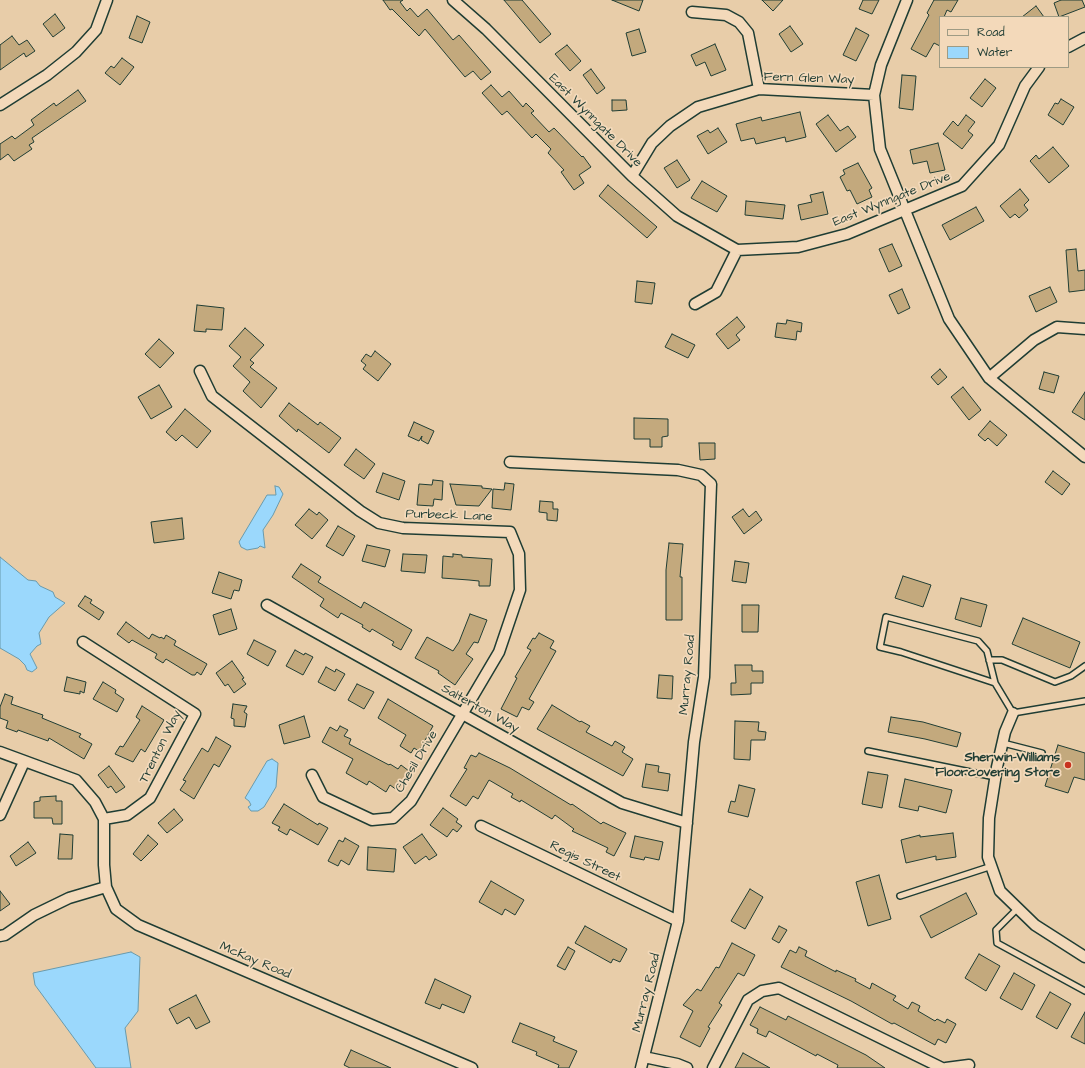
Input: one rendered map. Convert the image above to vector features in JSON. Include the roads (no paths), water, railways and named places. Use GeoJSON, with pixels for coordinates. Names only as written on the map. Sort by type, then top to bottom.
{"type":"FeatureCollection","features":[{"type":"Feature","properties":{"kind":"street"},"geometry":{"type":"LineString","coordinates":[[0,105],[47,75],[76,52],[96,30],[107,0]]}},
{"type":"Feature","properties":{"kind":"street","name":"East Wynngate Drive"},"geometry":{"type":"LineString","coordinates":[[453,0],[486,29],[632,176],[677,216],[737,250],[798,247],[847,234],[962,186],[999,145],[1025,86],[1039,68]]}},
{"type":"Feature","properties":{"kind":"street"},"geometry":{"type":"LineString","coordinates":[[907,0],[881,65],[874,95],[880,149],[949,319],[989,378],[1085,457]]}},
{"type":"Feature","properties":{"kind":"street"},"geometry":{"type":"LineString","coordinates":[[692,12],[726,15],[739,22],[748,33],[759,89]]}},
{"type":"Feature","properties":{"kind":"street"},"geometry":{"type":"LineString","coordinates":[[1069,46],[1085,38]]}},
{"type":"Feature","properties":{"kind":"street","name":"Fern Glen Way"},"geometry":{"type":"LineString","coordinates":[[632,176],[652,143],[670,126],[698,107],[759,89],[874,95]]}},
{"type":"Feature","properties":{"kind":"street"},"geometry":{"type":"LineString","coordinates":[[695,304],[716,292],[737,250]]}},
{"type":"Feature","properties":{"kind":"street"},"geometry":{"type":"LineString","coordinates":[[989,378],[1034,340],[1057,327],[1085,329]]}},
{"type":"Feature","properties":{"kind":"street","name":"Purbeck Lane"},"geometry":{"type":"LineString","coordinates":[[200,371],[212,396],[360,511],[378,522],[403,528],[510,532],[519,554],[520,590],[499,652],[462,714]]}},
{"type":"Feature","properties":{"kind":"street","name":"Murray Road"},"geometry":{"type":"LineString","coordinates":[[510,462],[678,470],[701,474],[711,484],[704,677],[694,742],[678,921],[641,1068]]}},
{"type":"Feature","properties":{"kind":"street","name":"Salterton Way"},"geometry":{"type":"LineString","coordinates":[[267,605],[622,803],[687,823]]}},
{"type":"Feature","properties":{"kind":"street","name":"Trenton Way"},"geometry":{"type":"LineString","coordinates":[[83,642],[195,714],[150,798],[127,815],[104,819]]}},
{"type":"Feature","properties":{"kind":"street"},"geometry":{"type":"LineString","coordinates":[[1013,713],[1003,743],[995,778],[989,818],[988,857],[1000,891],[1035,925],[1085,957]]}},
{"type":"Feature","properties":{"kind":"street","name":"Chesil Drive"},"geometry":{"type":"LineString","coordinates":[[312,775],[323,797],[372,820],[393,818],[411,801],[462,714]]}},
{"type":"Feature","properties":{"kind":"street"},"geometry":{"type":"LineString","coordinates":[[0,752],[76,780],[95,802],[104,819]]}},
{"type":"Feature","properties":{"kind":"street"},"geometry":{"type":"LineString","coordinates":[[0,815],[24,762]]}},
{"type":"Feature","properties":{"kind":"street","name":"McKay Road"},"geometry":{"type":"LineString","coordinates":[[104,819],[104,865],[106,887],[116,909],[138,925],[472,1068]]}},
{"type":"Feature","properties":{"kind":"street","name":"Regis Street"},"geometry":{"type":"LineString","coordinates":[[481,826],[678,921]]}},
{"type":"Feature","properties":{"kind":"street"},"geometry":{"type":"LineString","coordinates":[[0,936],[5,935],[34,915],[69,898],[106,887]]}},
{"type":"Feature","properties":{"kind":"street"},"geometry":{"type":"LineString","coordinates":[[713,1068],[748,1000],[762,991],[779,988],[942,1068]]}},
{"type":"Feature","properties":{"kind":"street"},"geometry":{"type":"LineString","coordinates":[[644,1057],[677,1064],[687,1068]]}},
{"type":"Feature","properties":{"kind":"street"},"geometry":{"type":"LineString","coordinates":[[946,1068],[969,1065]]}},
{"type":"Feature","properties":{"kind":"lane"},"geometry":{"type":"LineString","coordinates":[[995,683],[901,652],[880,647],[886,617],[978,641],[987,651],[995,683],[1013,713],[1085,701]]}},
{"type":"Feature","properties":{"kind":"lane"},"geometry":{"type":"LineString","coordinates":[[989,660],[1002,660],[1055,682],[1071,676],[1085,666]]}},
{"type":"Feature","properties":{"kind":"lane"},"geometry":{"type":"LineString","coordinates":[[1003,743],[1042,753]]}},
{"type":"Feature","properties":{"kind":"lane"},"geometry":{"type":"LineString","coordinates":[[868,751],[995,778]]}},
{"type":"Feature","properties":{"kind":"lane"},"geometry":{"type":"LineString","coordinates":[[900,896],[992,866]]}},
{"type":"Feature","properties":{"kind":"lane"},"geometry":{"type":"LineString","coordinates":[[1018,908],[996,930],[997,943],[1085,991]]}},
{"type":"Feature","properties":{"kind":"water"},"geometry":{"type":"Polygon","coordinates":[[[275,486],[279,487],[283,494],[273,515],[263,530],[265,548],[260,546],[258,548],[247,550],[241,547],[239,542],[267,495],[276,495],[275,486]]]}},
{"type":"Feature","properties":{"kind":"water"},"geometry":{"type":"Polygon","coordinates":[[[0,557],[28,580],[36,581],[40,586],[53,592],[55,597],[65,603],[49,617],[39,633],[41,644],[37,646],[30,654],[37,668],[32,672],[27,670],[25,665],[19,659],[0,648],[0,557]]]}},
{"type":"Feature","properties":{"kind":"water"},"geometry":{"type":"Polygon","coordinates":[[[272,759],[278,763],[276,787],[264,807],[258,811],[251,811],[248,807],[251,805],[245,798],[267,761],[272,759]]]}},
{"type":"Feature","properties":{"kind":"water"},"geometry":{"type":"Polygon","coordinates":[[[131,952],[140,957],[138,1011],[125,1028],[131,1068],[96,1068],[35,985],[33,973],[131,952]]]}},
{"type":"Feature","properties":{"kind":"place","name":"Sherwin-Williams Floorcovering Store"},"geometry":{"type":"Point","coordinates":[1068,765]}}]}
